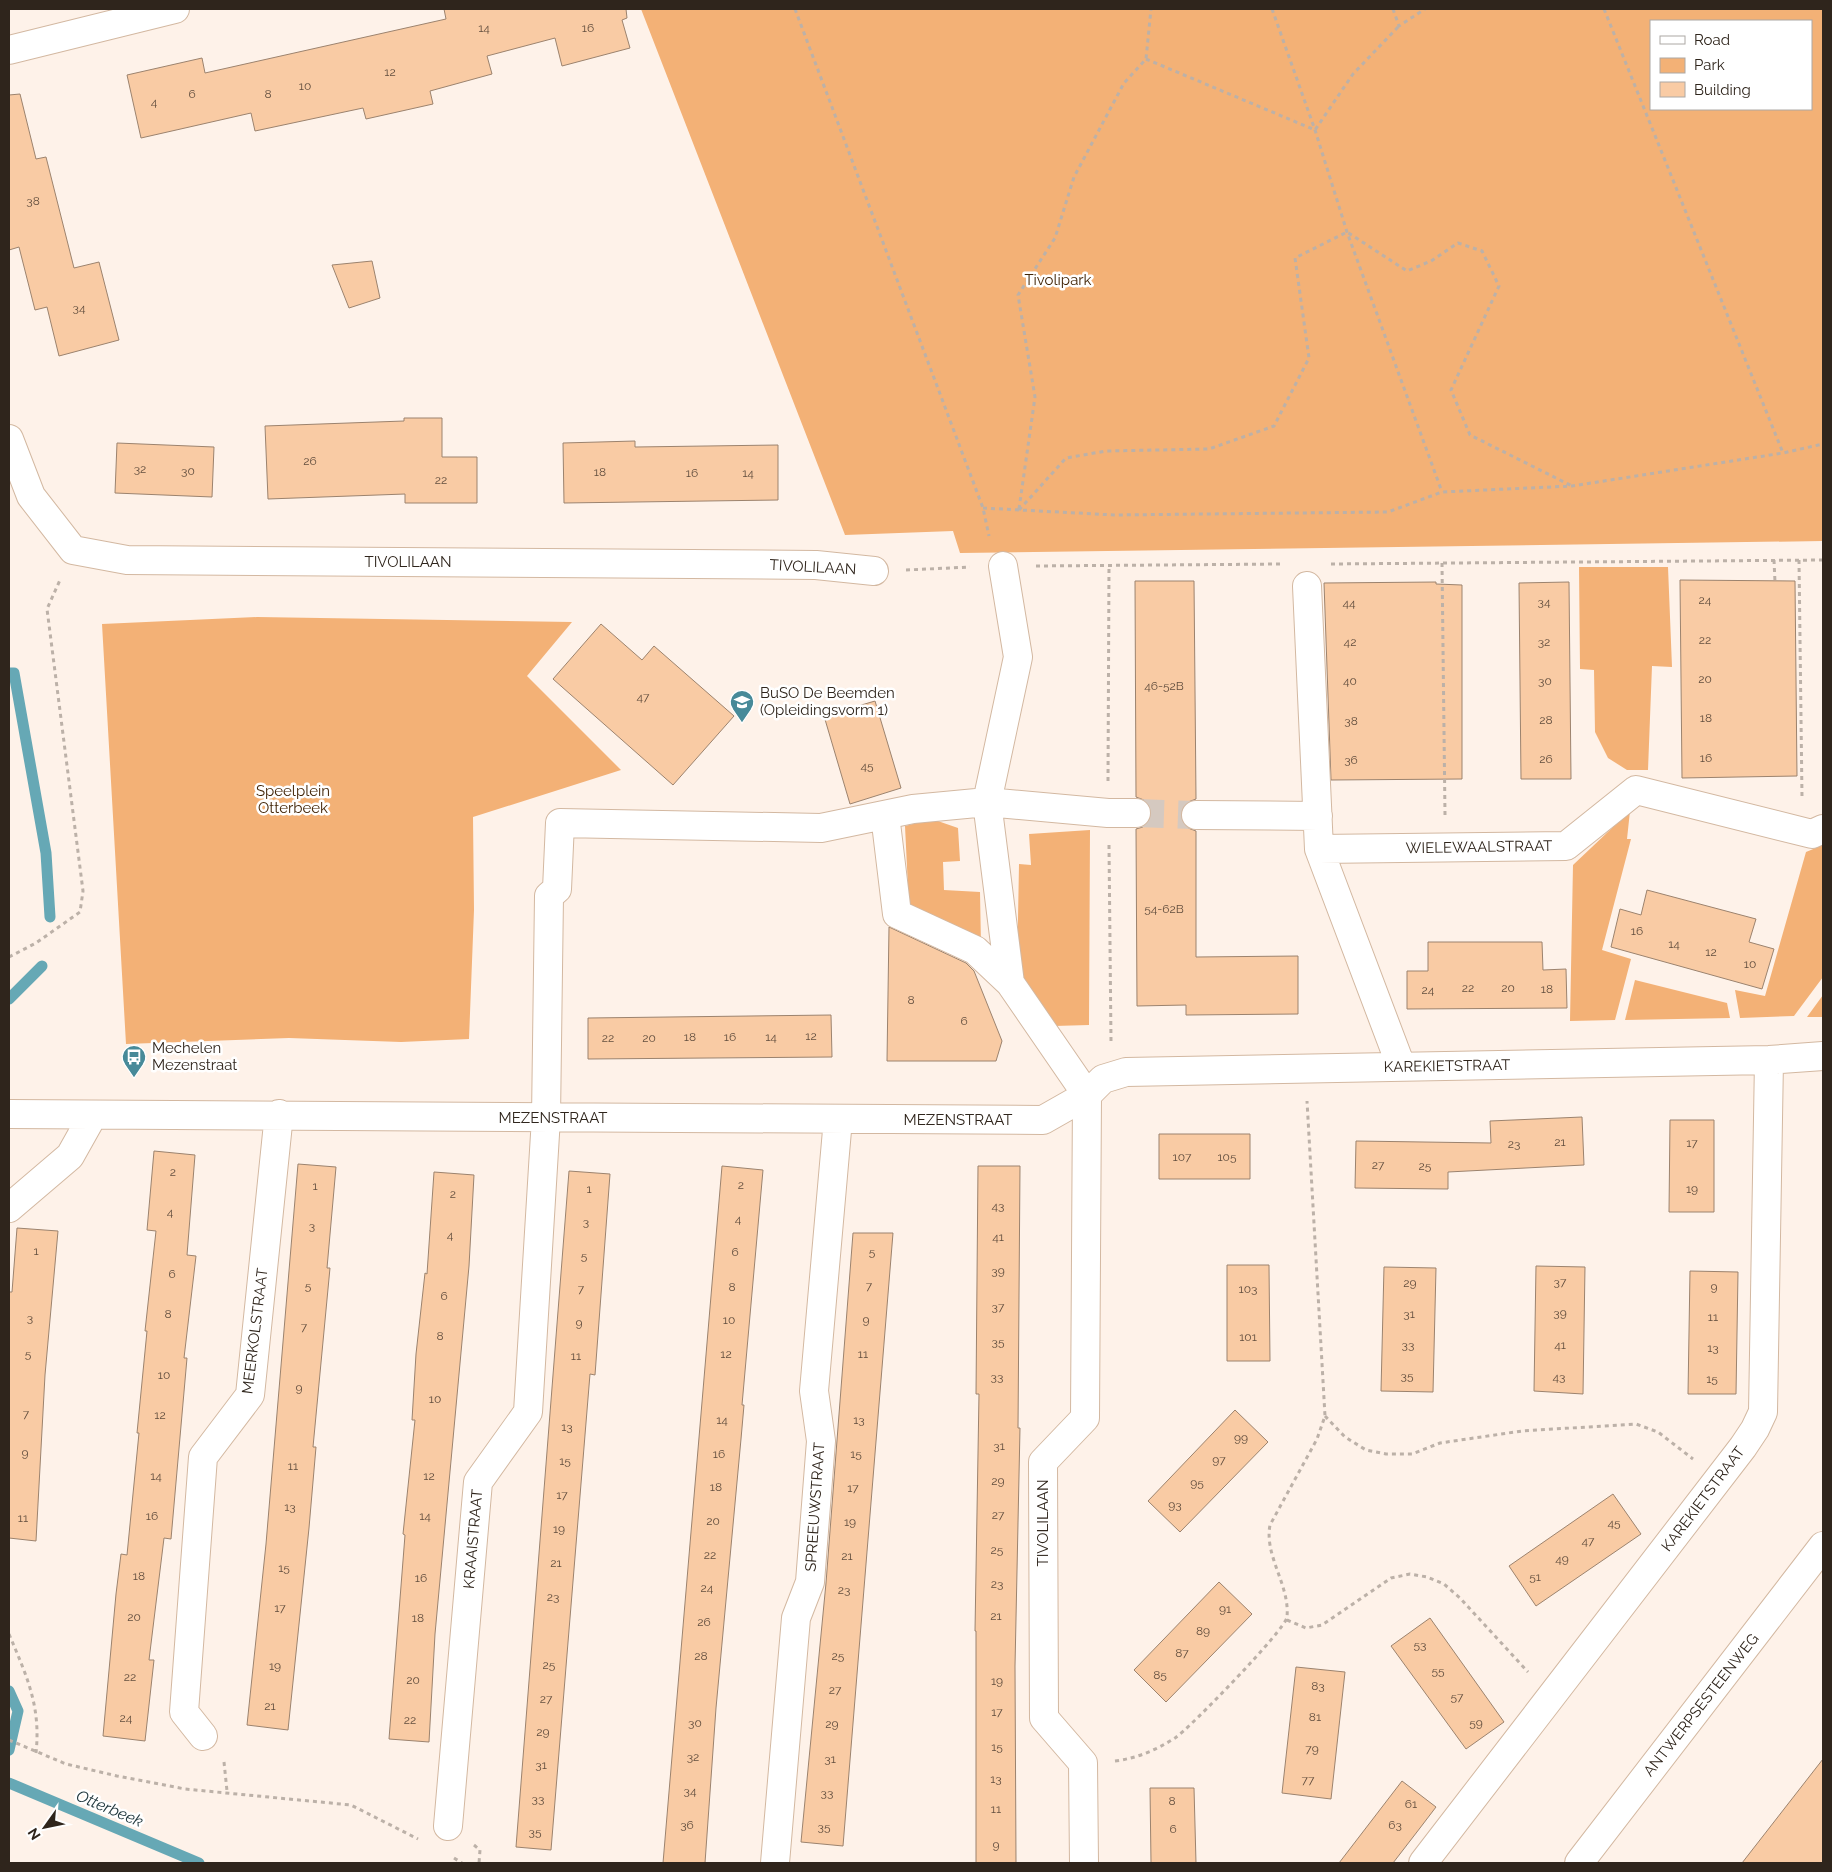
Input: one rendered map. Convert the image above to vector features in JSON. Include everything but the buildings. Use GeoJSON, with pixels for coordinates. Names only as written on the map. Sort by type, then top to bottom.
{"type":"FeatureCollection","features":[{"type":"Feature","properties":{"kind":"street"},"geometry":{"type":"LineString","coordinates":[[9,50],[175,9]]}},
{"type":"Feature","properties":{"kind":"street"},"geometry":{"type":"LineString","coordinates":[[9,439],[31,496],[73,550]]}},
{"type":"Feature","properties":{"kind":"street","name":"TIVOLILAAN"},"geometry":{"type":"LineString","coordinates":[[73,550],[127,560],[816,564],[874,571]]}},
{"type":"Feature","properties":{"kind":"street"},"geometry":{"type":"LineString","coordinates":[[1003,566],[1018,657],[987,802],[1010,983]]}},
{"type":"Feature","properties":{"kind":"street"},"geometry":{"type":"LineString","coordinates":[[1307,586],[1319,848],[1401,1066]]}},
{"type":"Feature","properties":{"kind":"street","name":"WIELEWAALSTRAAT"},"geometry":{"type":"LineString","coordinates":[[1319,848],[1566,846],[1636,790],[1813,830]]}},
{"type":"Feature","properties":{"kind":"street"},"geometry":{"type":"LineString","coordinates":[[1087,1095],[1010,983],[975,950],[897,914],[885,815],[913,809],[987,802],[1108,813],[1136,813]]}},
{"type":"Feature","properties":{"kind":"street","name":"KRAAISTRAAT"},"geometry":{"type":"LineString","coordinates":[[448,1826],[478,1482],[528,1412],[546,1118],[550,896],[558,889],[560,824],[821,828],[885,815]]}},
{"type":"Feature","properties":{"kind":"street"},"geometry":{"type":"LineString","coordinates":[[1196,816],[1318,816]]}},
{"type":"Feature","properties":{"kind":"street","name":"KAREKIETSTRAAT"},"geometry":{"type":"LineString","coordinates":[[1126,1072],[1769,1060],[1823,1056]]}},
{"type":"Feature","properties":{"kind":"street","name":"KAREKIETSTRAAT"},"geometry":{"type":"LineString","coordinates":[[1423,1863],[1718,1480],[1755,1430],[1763,1412],[1769,1060]]}},
{"type":"Feature","properties":{"kind":"street","name":"MEZENSTRAAT"},"geometry":{"type":"LineString","coordinates":[[9,1114],[279,1114],[546,1118],[1043,1120],[1087,1095],[1103,1080],[1126,1072]]}},
{"type":"Feature","properties":{"kind":"street","name":"TIVOLILAAN"},"geometry":{"type":"LineString","coordinates":[[1082,1763],[1044,1718],[1043,1462],[1084,1418],[1087,1095]]}},
{"type":"Feature","properties":{"kind":"street","name":"MEERKOLSTRAAT"},"geometry":{"type":"LineString","coordinates":[[203,1736],[184,1712],[203,1457],[250,1395],[279,1114]]}},
{"type":"Feature","properties":{"kind":"street"},"geometry":{"type":"LineString","coordinates":[[9,1208],[70,1156],[93,1115]]}},
{"type":"Feature","properties":{"kind":"street","name":"SPREEUWSTRAAT"},"geometry":{"type":"LineString","coordinates":[[775,1863],[796,1618],[810,1582],[821,1441],[814,1391],[838,1119]]}},
{"type":"Feature","properties":{"kind":"street","name":"ANTWERPSESTEENWEG"},"geometry":{"type":"LineString","coordinates":[[1579,1863],[1823,1546]]}},
{"type":"Feature","properties":{"kind":"street"},"geometry":{"type":"LineString","coordinates":[[1082,1763],[1084,1863]]}},
{"type":"Feature","properties":{"kind":"path"},"geometry":{"type":"LineString","coordinates":[[795,9],[983,508],[1114,515],[1388,512],[1442,492],[1572,486],[1782,453],[1823,444]]}},
{"type":"Feature","properties":{"kind":"path"},"geometry":{"type":"LineString","coordinates":[[1019,510],[1035,397],[1018,295],[1055,238],[1074,177],[1124,83],[1146,59],[1151,9]]}},
{"type":"Feature","properties":{"kind":"path"},"geometry":{"type":"LineString","coordinates":[[1272,9],[1315,130],[1347,232],[1442,492]]}},
{"type":"Feature","properties":{"kind":"path"},"geometry":{"type":"LineString","coordinates":[[1393,9],[1399,26]]}},
{"type":"Feature","properties":{"kind":"path"},"geometry":{"type":"LineString","coordinates":[[1315,130],[1353,74],[1399,26],[1425,9]]}},
{"type":"Feature","properties":{"kind":"path"},"geometry":{"type":"LineString","coordinates":[[1604,9],[1782,453]]}},
{"type":"Feature","properties":{"kind":"path"},"geometry":{"type":"LineString","coordinates":[[1146,59],[1315,130]]}},
{"type":"Feature","properties":{"kind":"path"},"geometry":{"type":"LineString","coordinates":[[1019,510],[1066,458],[1106,451],[1209,448],[1274,426],[1309,358],[1295,258],[1347,232]]}},
{"type":"Feature","properties":{"kind":"path"},"geometry":{"type":"LineString","coordinates":[[1347,232],[1407,271],[1431,262],[1458,243],[1482,251],[1500,286],[1451,390],[1470,435],[1572,486]]}},
{"type":"Feature","properties":{"kind":"path"},"geometry":{"type":"LineString","coordinates":[[9,957],[36,943],[80,912],[84,891],[47,609],[73,550]]}},
{"type":"Feature","properties":{"kind":"path"},"geometry":{"type":"LineString","coordinates":[[1774,560],[1775,582]]}},
{"type":"Feature","properties":{"kind":"path"},"geometry":{"type":"LineString","coordinates":[[1800,560],[1813,830]]}},
{"type":"Feature","properties":{"kind":"path"},"geometry":{"type":"LineString","coordinates":[[1324,564],[1823,560]]}},
{"type":"Feature","properties":{"kind":"path"},"geometry":{"type":"LineString","coordinates":[[1442,563],[1445,847]]}},
{"type":"Feature","properties":{"kind":"path"},"geometry":{"type":"LineString","coordinates":[[874,571],[1003,566],[1285,564]]}},
{"type":"Feature","properties":{"kind":"path"},"geometry":{"type":"LineString","coordinates":[[1082,1763],[1132,1759],[1155,1750],[1178,1736],[1271,1641],[1287,1620],[1287,1598],[1268,1538],[1270,1525],[1317,1439],[1325,1416],[1305,1068]]}},
{"type":"Feature","properties":{"kind":"path"},"geometry":{"type":"LineString","coordinates":[[1325,1416],[1345,1437],[1366,1450],[1386,1454],[1412,1454],[1440,1443],[1522,1431],[1636,1424],[1658,1432],[1718,1480]]}},
{"type":"Feature","properties":{"kind":"path"},"geometry":{"type":"LineString","coordinates":[[1287,1620],[1306,1628],[1322,1625],[1391,1578],[1410,1574],[1427,1577],[1444,1584],[1460,1598],[1535,1679],[1553,1694]]}},
{"type":"Feature","properties":{"kind":"path"},"geometry":{"type":"LineString","coordinates":[[9,1634],[31,1690],[38,1719],[36,1753]]}},
{"type":"Feature","properties":{"kind":"path"},"geometry":{"type":"LineString","coordinates":[[9,1740],[36,1753],[66,1764],[185,1789],[350,1805],[426,1843]]}},
{"type":"Feature","properties":{"kind":"path"},"geometry":{"type":"LineString","coordinates":[[448,1855],[462,1863]]}},
{"type":"Feature","properties":{"kind":"green space","name":"Tivolipark"},"geometry":{"type":"Polygon","coordinates":[[[641,9],[1823,9],[1823,541],[960,553],[953,531],[845,535],[641,9]]]}},
{"type":"Feature","properties":{"kind":"green space"},"geometry":{"type":"Polygon","coordinates":[[[1579,567],[1668,567],[1672,667],[1652,666],[1648,770],[1627,770],[1608,758],[1595,732],[1594,670],[1580,669],[1579,567]]]}},
{"type":"Feature","properties":{"kind":"green space","name":"Speelplein Otterbeek"},"geometry":{"type":"Polygon","coordinates":[[[257,617],[572,622],[527,676],[621,770],[473,817],[474,910],[469,1039],[401,1042],[289,1038],[126,1044],[102,624],[257,617]]]}},
{"type":"Feature","properties":{"kind":"green space"},"geometry":{"type":"Polygon","coordinates":[[[1630,811],[1627,839],[1631,839],[1602,950],[1631,959],[1615,1020],[1570,1021],[1573,865],[1630,811]]]}},
{"type":"Feature","properties":{"kind":"green space"},"geometry":{"type":"Polygon","coordinates":[[[932,819],[958,828],[960,861],[943,862],[944,890],[980,892],[981,946],[909,908],[905,826],[932,819]]]}},
{"type":"Feature","properties":{"kind":"green space"},"geometry":{"type":"Polygon","coordinates":[[[1090,830],[1089,1025],[1054,1026],[1017,973],[1019,864],[1031,865],[1029,834],[1090,830]]]}},
{"type":"Feature","properties":{"kind":"green space"},"geometry":{"type":"Polygon","coordinates":[[[1823,845],[1823,977],[1794,1016],[1740,1018],[1735,990],[1765,996],[1806,852],[1823,845]]]}},
{"type":"Feature","properties":{"kind":"green space"},"geometry":{"type":"Polygon","coordinates":[[[1635,980],[1727,1003],[1730,1018],[1625,1020],[1635,980]]]}},
{"type":"Feature","properties":{"kind":"green space"},"geometry":{"type":"Polygon","coordinates":[[[1823,995],[1823,1017],[1807,1017],[1823,995]]]}},
{"type":"Feature","properties":{"kind":"waterway"},"geometry":{"type":"LineString","coordinates":[[9,673],[14,673],[46,853],[50,917]]}},
{"type":"Feature","properties":{"kind":"waterway"},"geometry":{"type":"LineString","coordinates":[[9,999],[42,966]]}},
{"type":"Feature","properties":{"kind":"waterway"},"geometry":{"type":"LineString","coordinates":[[9,1691],[18,1711],[9,1750]]}},
{"type":"Feature","properties":{"kind":"waterway","name":"Otterbeek"},"geometry":{"type":"LineString","coordinates":[[9,1783],[199,1863]]}},
{"type":"Feature","properties":{"kind":"tunnel"},"geometry":{"type":"LineString","coordinates":[[1136,813],[1196,815]]}},
{"type":"Feature","properties":{"kind":"place","name":"BuSO De Beemden (Opleidingsvorm 1)"},"geometry":{"type":"Point","coordinates":[742,723]}},
{"type":"Feature","properties":{"kind":"place","name":"Mechelen Mezenstraat"},"geometry":{"type":"Point","coordinates":[134,1078]}}]}
